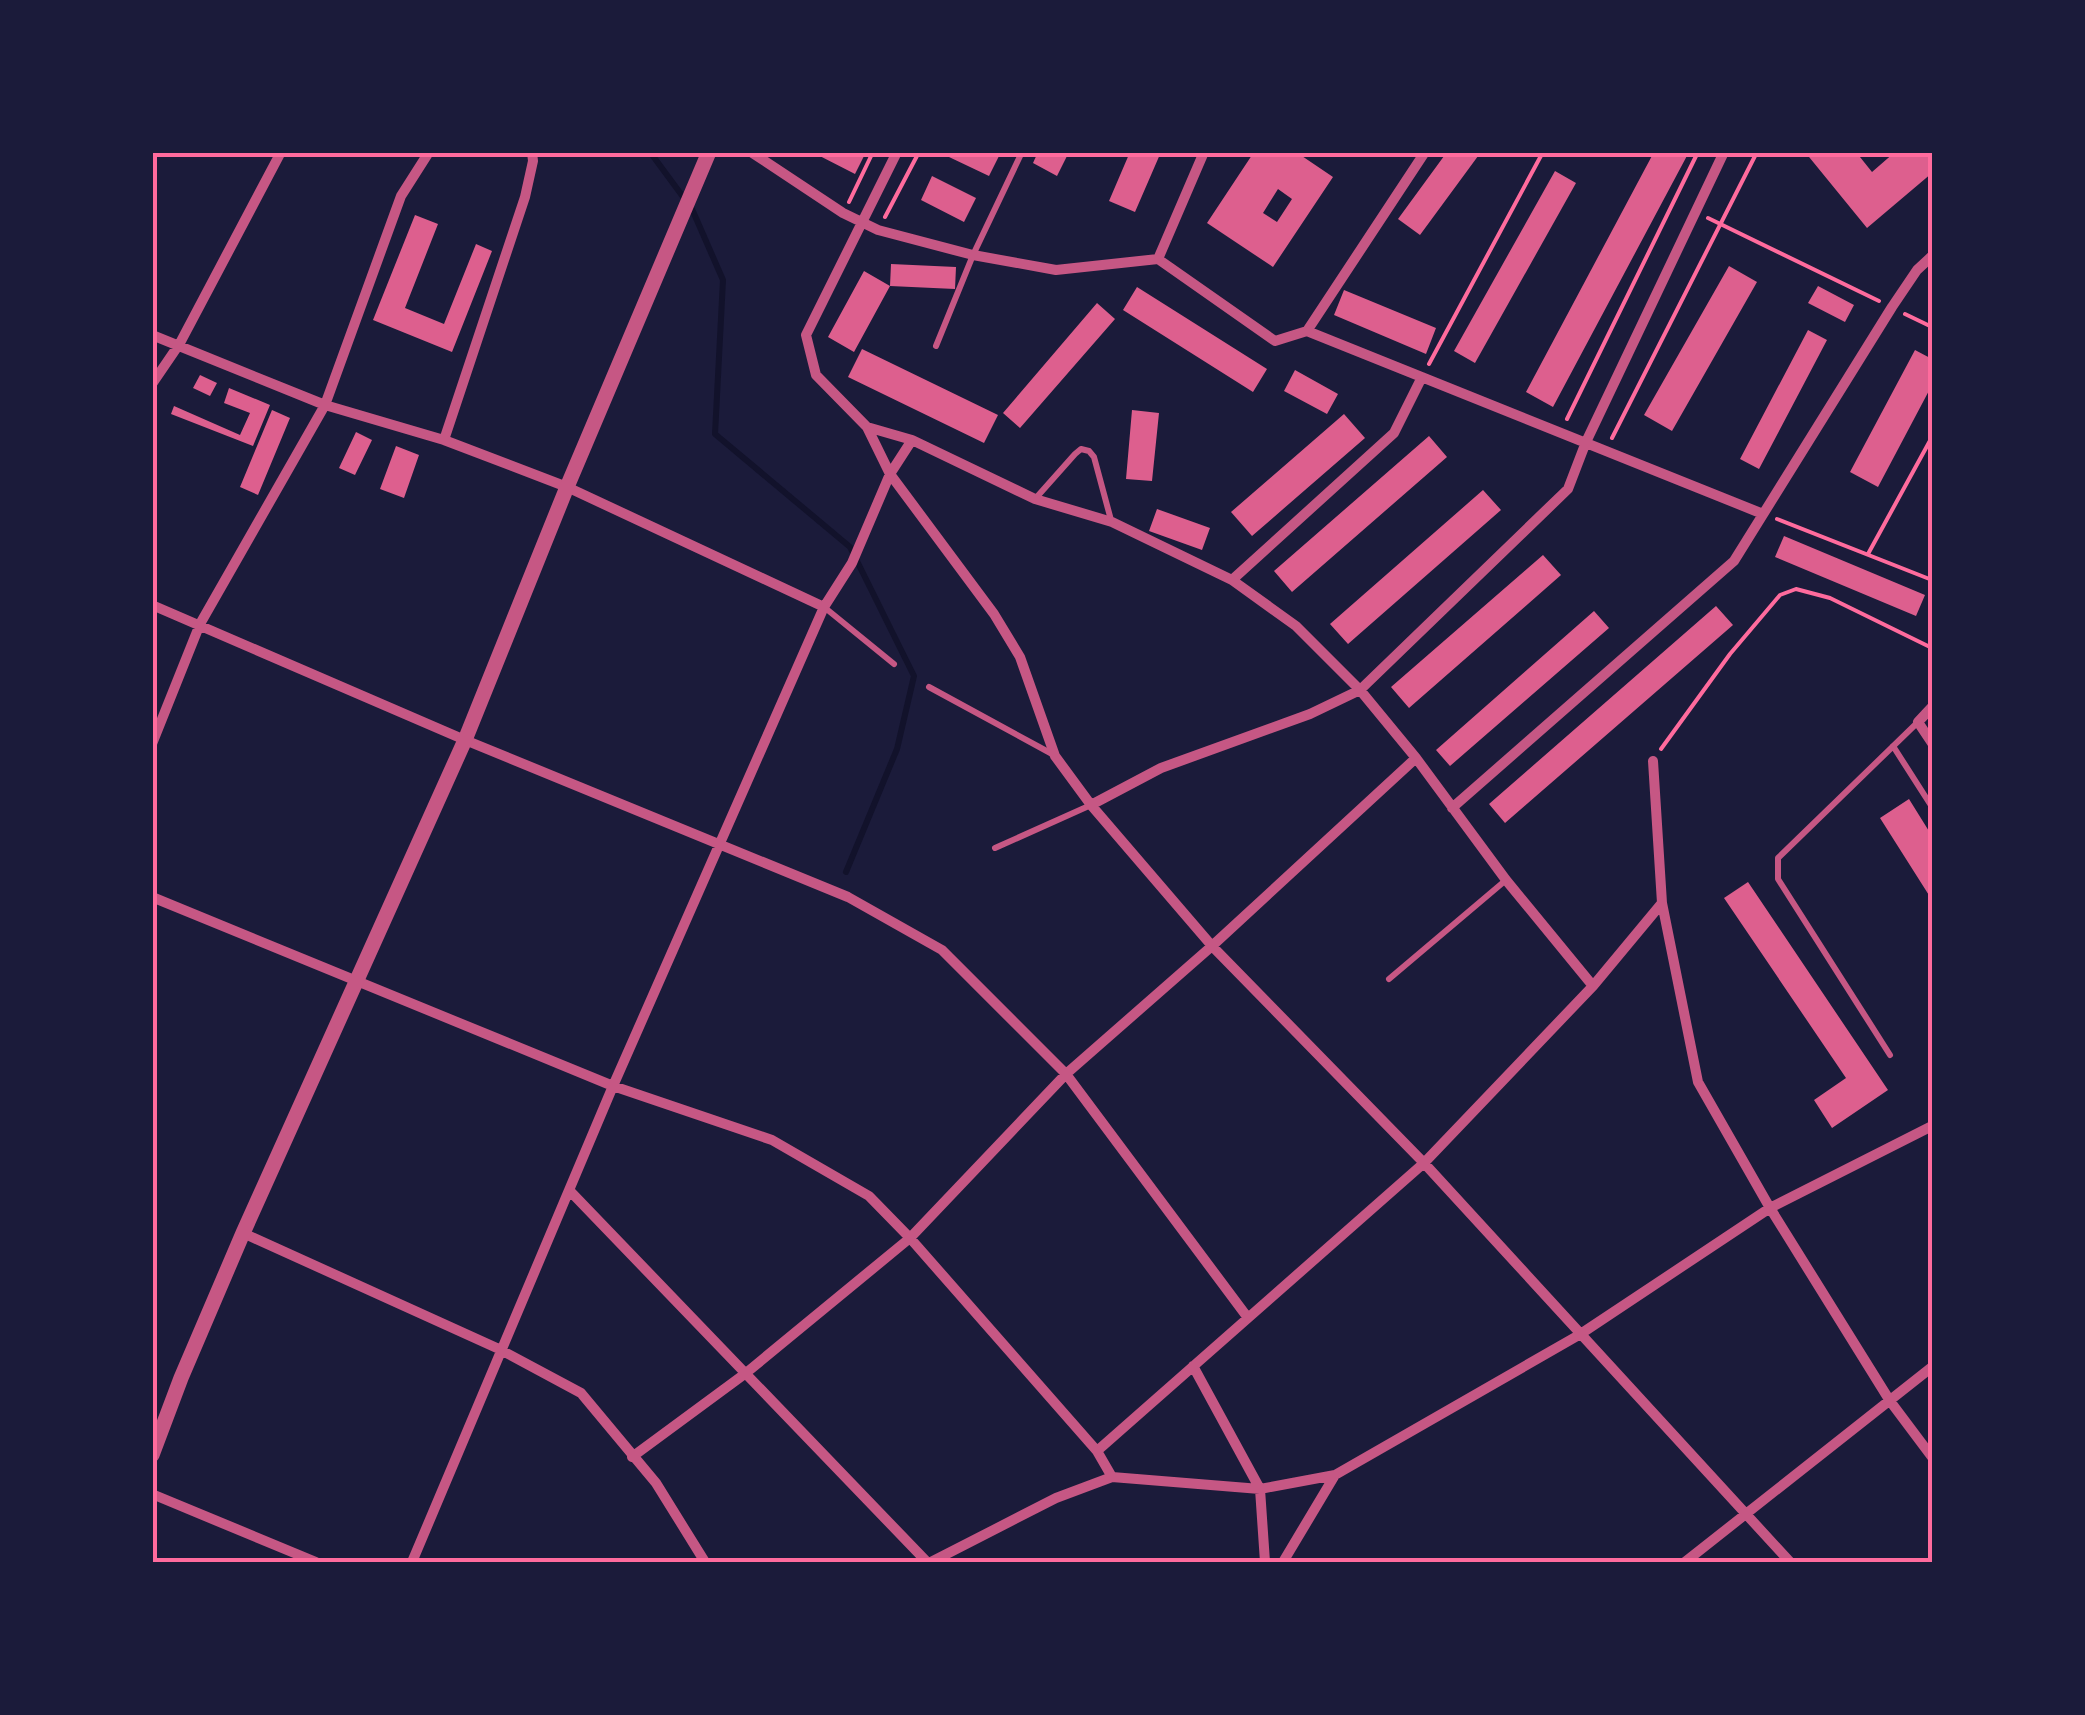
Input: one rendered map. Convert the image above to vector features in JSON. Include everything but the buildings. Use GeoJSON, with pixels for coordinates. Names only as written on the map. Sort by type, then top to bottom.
{"type":"FeatureCollection","features":[{"type":"Feature","properties":{"kind":"street"},"geometry":{"type":"LineString","coordinates":[[152,384],[180,344],[281,152]]}},
{"type":"Feature","properties":{"kind":"street"},"geometry":{"type":"LineString","coordinates":[[152,744],[200,624],[325,405],[401,196],[429,152]]}},
{"type":"Feature","properties":{"kind":"street"},"geometry":{"type":"LineString","coordinates":[[444,440],[525,197],[532,152]]}},
{"type":"Feature","properties":{"kind":"street"},"geometry":{"type":"LineString","coordinates":[[152,1454],[180,1378],[244,1232],[465,740],[709,152]]}},
{"type":"Feature","properties":{"kind":"street"},"geometry":{"type":"LineString","coordinates":[[751,152],[844,213],[878,230],[973,255],[1056,270],[1158,260],[1275,341],[1308,332],[1763,514]]}},
{"type":"Feature","properties":{"kind":"street"},"geometry":{"type":"LineString","coordinates":[[897,152],[806,335],[816,375],[867,427],[890,474],[994,614],[1020,657],[1055,756],[1212,946],[1424,1162],[1790,1562]]}},
{"type":"Feature","properties":{"kind":"street"},"geometry":{"type":"LineString","coordinates":[[1158,260],[1204,152]]}},
{"type":"Feature","properties":{"kind":"street"},"geometry":{"type":"LineString","coordinates":[[1308,332],[1425,152]]}},
{"type":"Feature","properties":{"kind":"street"},"geometry":{"type":"LineString","coordinates":[[1091,804],[1161,768],[1310,714],[1360,690],[1568,489],[1586,442],[1724,152]]}},
{"type":"Feature","properties":{"kind":"street"},"geometry":{"type":"LineString","coordinates":[[1452,808],[1734,561],[1892,307],[1917,270],[1932,256]]}},
{"type":"Feature","properties":{"kind":"street"},"geometry":{"type":"LineString","coordinates":[[152,335],[325,405],[444,440],[567,487],[824,606]]}},
{"type":"Feature","properties":{"kind":"street"},"geometry":{"type":"LineString","coordinates":[[1232,580],[1394,433],[1422,378]]}},
{"type":"Feature","properties":{"kind":"street"},"geometry":{"type":"LineString","coordinates":[[867,427],[912,440],[1036,498],[1112,522],[1232,580],[1296,626],[1360,690],[1593,986]]}},
{"type":"Feature","properties":{"kind":"street"},"geometry":{"type":"LineString","coordinates":[[412,1562],[499,1349],[824,606],[852,563],[890,474],[912,440]]}},
{"type":"Feature","properties":{"kind":"street"},"geometry":{"type":"LineString","coordinates":[[152,605],[465,740],[848,897],[942,950],[1066,1074],[1248,1318]]}},
{"type":"Feature","properties":{"kind":"street"},"geometry":{"type":"LineString","coordinates":[[1932,707],[1918,722],[1932,743]]}},
{"type":"Feature","properties":{"kind":"street"},"geometry":{"type":"LineString","coordinates":[[632,1457],[746,1373],[910,1238],[1066,1074],[1416,758]]}},
{"type":"Feature","properties":{"kind":"street"},"geometry":{"type":"LineString","coordinates":[[1653,760],[1662,903],[1698,1082],[1770,1208],[1890,1401],[1932,1457]]}},
{"type":"Feature","properties":{"kind":"street"},"geometry":{"type":"LineString","coordinates":[[152,897],[613,1086],[772,1140],[869,1196],[1098,1451],[1112,1477]]}},
{"type":"Feature","properties":{"kind":"street"},"geometry":{"type":"LineString","coordinates":[[1098,1451],[1424,1162],[1593,986],[1662,903]]}},
{"type":"Feature","properties":{"kind":"street"},"geometry":{"type":"LineString","coordinates":[[569,1190],[929,1562],[1056,1498],[1112,1477],[1260,1489],[1336,1476],[1579,1335],[1770,1208],[1932,1126]]}},
{"type":"Feature","properties":{"kind":"street"},"geometry":{"type":"LineString","coordinates":[[244,1232],[499,1349],[581,1393],[656,1483],[705,1562]]}},
{"type":"Feature","properties":{"kind":"street"},"geometry":{"type":"LineString","coordinates":[[1193,1366],[1260,1489],[1265,1562]]}},
{"type":"Feature","properties":{"kind":"street"},"geometry":{"type":"LineString","coordinates":[[1685,1562],[1932,1367]]}},
{"type":"Feature","properties":{"kind":"street"},"geometry":{"type":"LineString","coordinates":[[1283,1562],[1336,1476]]}},
{"type":"Feature","properties":{"kind":"street"},"geometry":{"type":"LineString","coordinates":[[152,1494],[316,1562]]}},
{"type":"Feature","properties":{"kind":"lane"},"geometry":{"type":"LineString","coordinates":[[936,346],[973,255],[1022,152]]}},
{"type":"Feature","properties":{"kind":"lane"},"geometry":{"type":"LineString","coordinates":[[1036,498],[1075,454],[1089,450],[1112,522]]}},
{"type":"Feature","properties":{"kind":"lane"},"geometry":{"type":"LineString","coordinates":[[824,606],[894,664]]}},
{"type":"Feature","properties":{"kind":"lane"},"geometry":{"type":"LineString","coordinates":[[929,687],[1055,756]]}},
{"type":"Feature","properties":{"kind":"lane"},"geometry":{"type":"LineString","coordinates":[[1890,1055],[1778,880],[1778,858],[1918,722]]}},
{"type":"Feature","properties":{"kind":"lane"},"geometry":{"type":"LineString","coordinates":[[1893,746],[1932,807]]}},
{"type":"Feature","properties":{"kind":"lane"},"geometry":{"type":"LineString","coordinates":[[994,848],[1091,804]]}},
{"type":"Feature","properties":{"kind":"lane"},"geometry":{"type":"LineString","coordinates":[[1389,980],[1506,880]]}},
{"type":"Feature","properties":{"kind":"path"},"geometry":{"type":"LineString","coordinates":[[844,213],[873,152]]}},
{"type":"Feature","properties":{"kind":"path"},"geometry":{"type":"LineString","coordinates":[[878,230],[919,152]]}},
{"type":"Feature","properties":{"kind":"path"},"geometry":{"type":"LineString","coordinates":[[1422,378],[1543,152]]}},
{"type":"Feature","properties":{"kind":"path"},"geometry":{"type":"LineString","coordinates":[[1560,432],[1698,152]]}},
{"type":"Feature","properties":{"kind":"path"},"geometry":{"type":"LineString","coordinates":[[1606,450],[1758,152]]}},
{"type":"Feature","properties":{"kind":"path"},"geometry":{"type":"LineString","coordinates":[[1696,212],[1932,328]]}},
{"type":"Feature","properties":{"kind":"path"},"geometry":{"type":"LineString","coordinates":[[1868,554],[1932,437]]}},
{"type":"Feature","properties":{"kind":"path"},"geometry":{"type":"LineString","coordinates":[[1763,514],[1932,580]]}},
{"type":"Feature","properties":{"kind":"path"},"geometry":{"type":"LineString","coordinates":[[1653,760],[1730,654],[1780,595],[1796,590],[1830,598],[1932,648]]}},
{"type":"Feature","properties":{"kind":"waterway"},"geometry":{"type":"LineString","coordinates":[[650,152],[692,209],[723,280],[715,434],[850,547],[914,676],[897,749],[846,872]]}}]}
